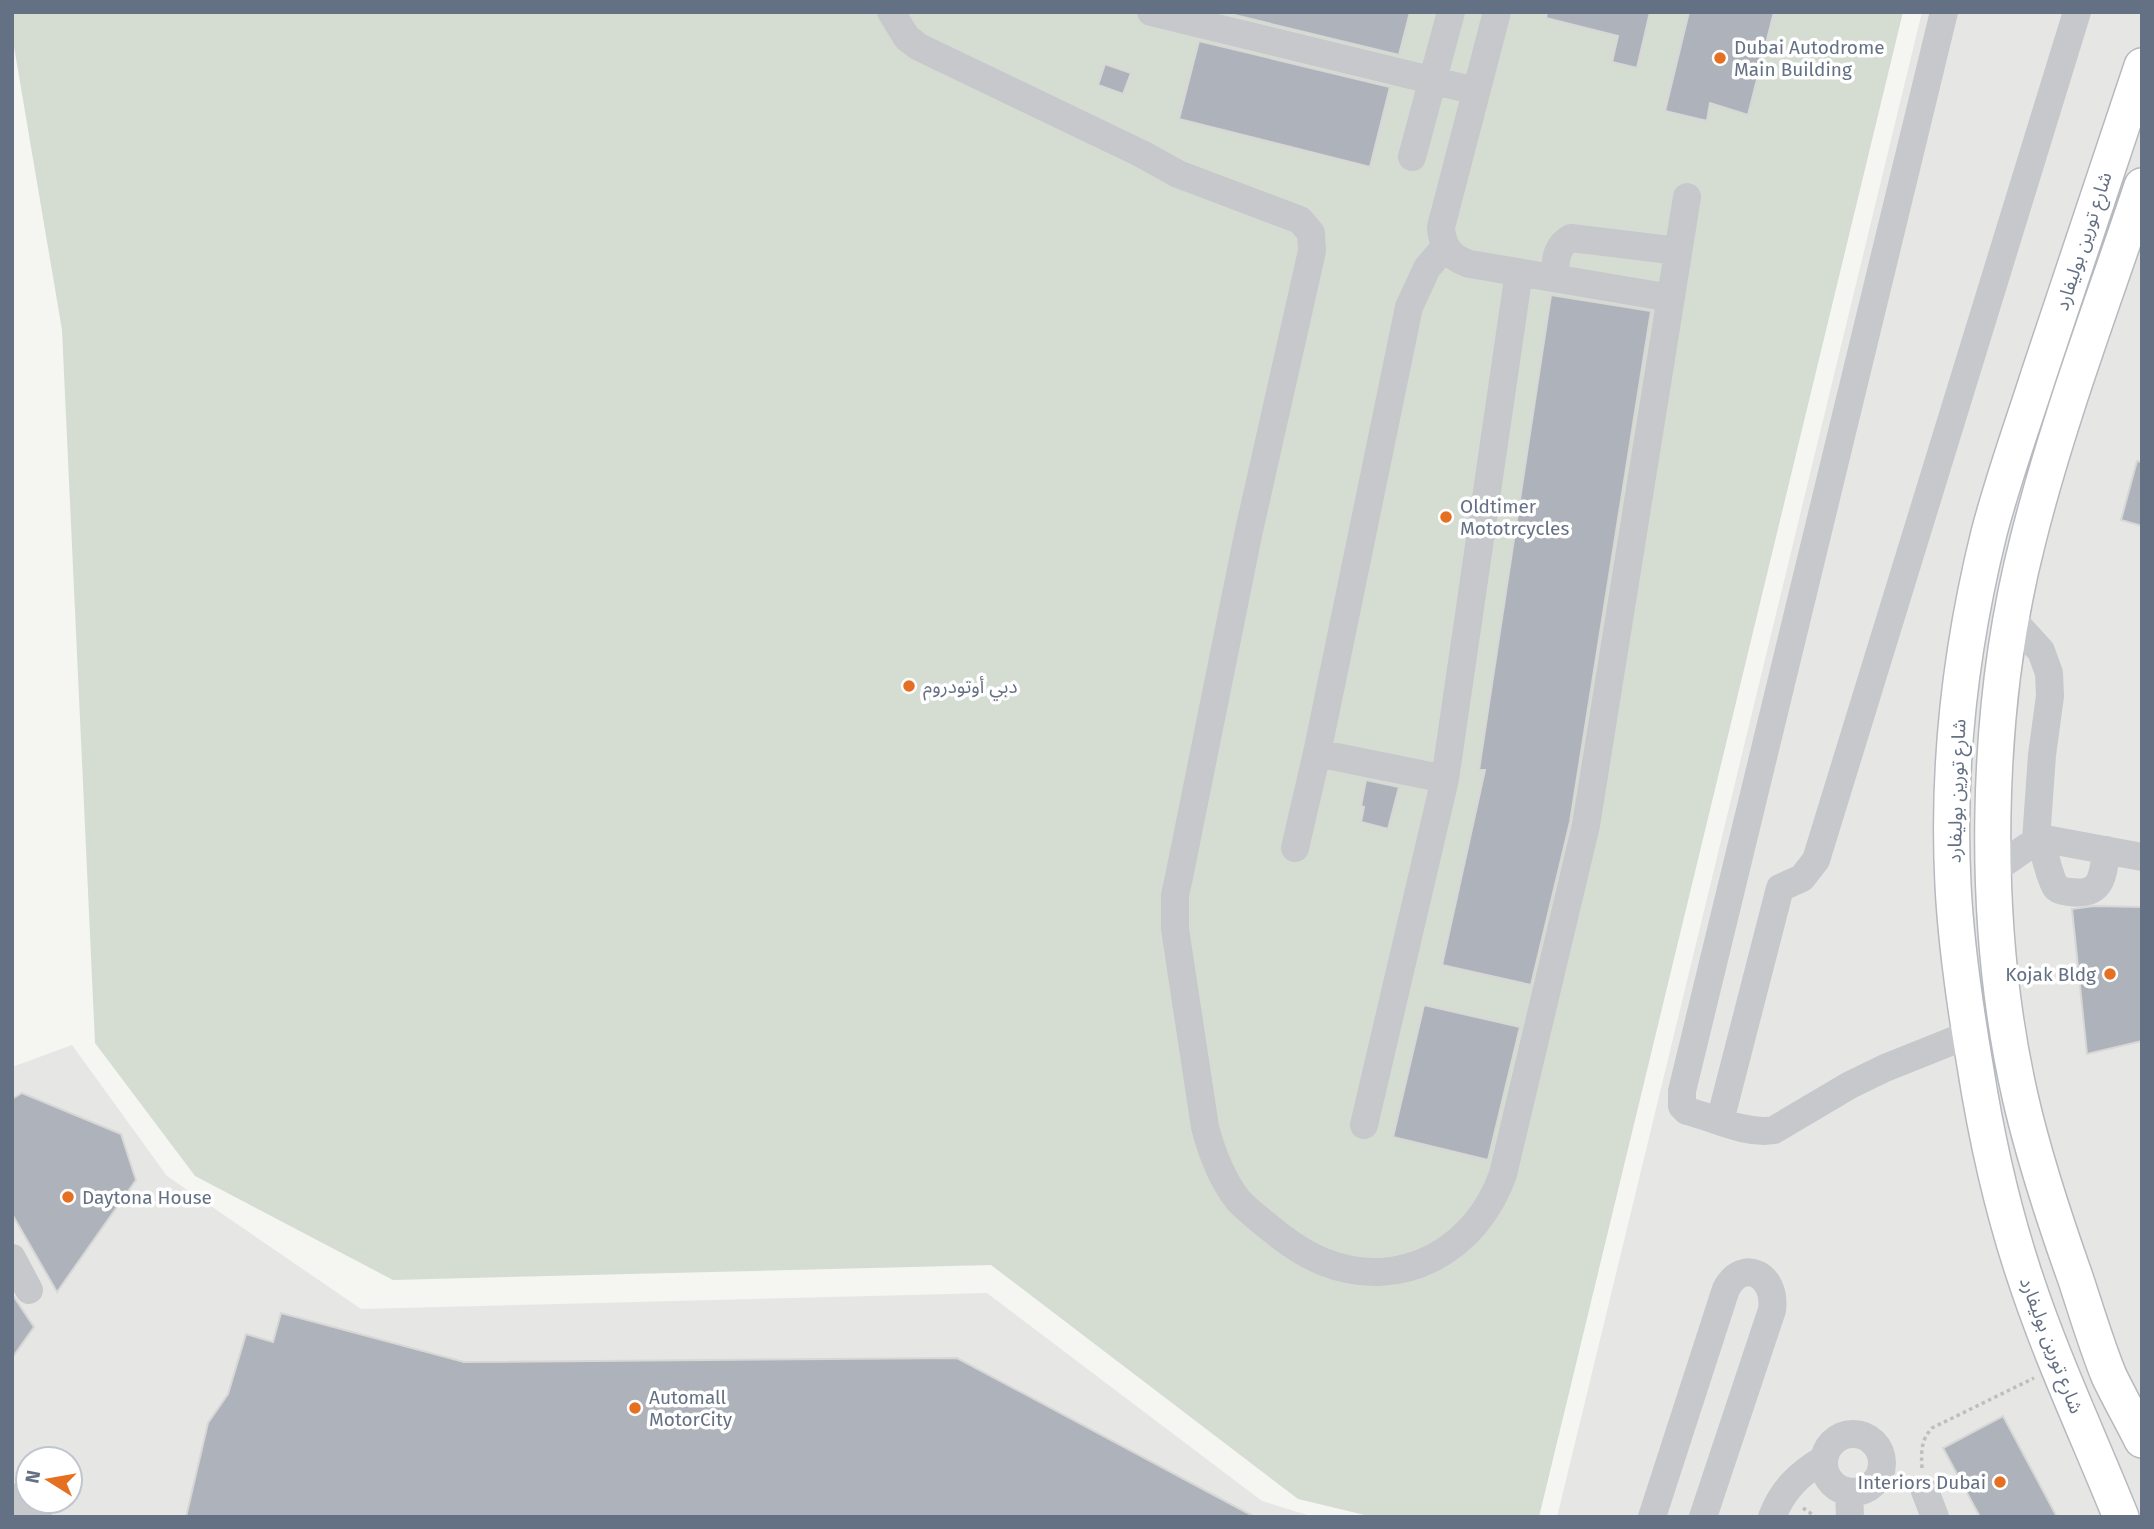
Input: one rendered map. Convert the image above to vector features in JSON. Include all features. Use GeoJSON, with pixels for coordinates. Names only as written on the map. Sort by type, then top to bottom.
{"type":"FeatureCollection","features":[{"type":"Feature","properties":{"kind":"main road","name":"شارع تورين بوليفارد"},"geometry":{"type":"LineString","coordinates":[[2121,1517],[2057,1366],[2022,1267],[2000,1190],[1969,1034],[1953,886],[1952,823],[1958,720],[1971,623],[1989,532],[2142,66]]}},
{"type":"Feature","properties":{"kind":"main road","name":"شارع تورين بوليفارد"},"geometry":{"type":"LineString","coordinates":[[2142,186],[2027,541],[2012,619],[1997,732],[1993,800],[1996,936],[2006,1019],[2020,1094],[2054,1219],[2109,1376],[2142,1440]]}},
{"type":"Feature","properties":{"kind":"main road"},"geometry":{"type":"LineString","coordinates":[[2034,390],[2033,418],[2038,433],[2045,437],[2060,433]]}},
{"type":"Feature","properties":{"kind":"street"},"geometry":{"type":"LineString","coordinates":[[891,12],[907,38],[919,47],[1171,170],[1300,220],[1311,233],[1312,251],[1248,535],[1174,910],[1199,1091],[1212,1154],[1224,1179],[1240,1201],[1300,1251],[1326,1263],[1354,1270],[1384,1271],[1413,1267],[1438,1257],[1472,1230],[1496,1194],[1503,1174],[1586,825],[1687,198]]}},
{"type":"Feature","properties":{"kind":"street"},"geometry":{"type":"LineString","coordinates":[[1151,12],[1476,91]]}},
{"type":"Feature","properties":{"kind":"street"},"geometry":{"type":"LineString","coordinates":[[1412,157],[1451,12]]}},
{"type":"Feature","properties":{"kind":"street"},"geometry":{"type":"LineString","coordinates":[[1497,12],[1441,227],[1445,247],[1460,261],[1671,298]]}},
{"type":"Feature","properties":{"kind":"street"},"geometry":{"type":"LineString","coordinates":[[1944,12],[1682,1091],[1682,1105],[1687,1111],[1748,1129],[1763,1132],[1774,1130],[1873,1073],[1969,1034]]}},
{"type":"Feature","properties":{"kind":"street"},"geometry":{"type":"LineString","coordinates":[[1720,1121],[1780,888],[1802,878],[1816,860],[2077,12]]}},
{"type":"Feature","properties":{"kind":"street"},"geometry":{"type":"LineString","coordinates":[[1554,278],[1558,249],[1563,242],[1572,238],[1678,251]]}},
{"type":"Feature","properties":{"kind":"street"},"geometry":{"type":"LineString","coordinates":[[1294,848],[1317,753],[1409,307],[1427,268],[1445,247]]}},
{"type":"Feature","properties":{"kind":"street"},"geometry":{"type":"LineString","coordinates":[[1364,1125],[1446,779],[1520,272]]}},
{"type":"Feature","properties":{"kind":"street"},"geometry":{"type":"LineString","coordinates":[[2012,619],[2041,651],[2049,673],[2050,695],[2042,755],[2038,839],[2055,885],[2062,891],[2086,893],[2097,886],[2104,870],[2106,850]]}},
{"type":"Feature","properties":{"kind":"street"},"geometry":{"type":"LineString","coordinates":[[1317,753],[1446,779]]}},
{"type":"Feature","properties":{"kind":"street"},"geometry":{"type":"LineString","coordinates":[[1994,870],[2038,839],[2142,857]]}},
{"type":"Feature","properties":{"kind":"street"},"geometry":{"type":"LineString","coordinates":[[12,1258],[29,1290]]}},
{"type":"Feature","properties":{"kind":"street"},"geometry":{"type":"LineString","coordinates":[[1652,1517],[1726,1289],[1731,1279],[1753,1273],[1763,1278],[1771,1287],[1772,1310],[1703,1517]]}},
{"type":"Feature","properties":{"kind":"street"},"geometry":{"type":"LineString","coordinates":[[1772,1517],[1787,1488],[1808,1468],[1838,1486]]}},
{"type":"Feature","properties":{"kind":"street"},"geometry":{"type":"LineString","coordinates":[[1786,1517],[1797,1494],[1803,1489],[1838,1486]]}},
{"type":"Feature","properties":{"kind":"street"},"geometry":{"type":"LineString","coordinates":[[1925,1491],[1935,1517]]}},
{"type":"Feature","properties":{"kind":"street"},"geometry":{"type":"LineString","coordinates":[[12,1497],[38,1517]]}},
{"type":"Feature","properties":{"kind":"path"},"geometry":{"type":"LineString","coordinates":[[1925,1491],[1921,1447],[1932,1428],[2057,1366]]}},
{"type":"Feature","properties":{"kind":"shaded area","name":"دبي أوتودروم"},"geometry":{"type":"Polygon","coordinates":[[[12,12],[1903,12],[1539,1517],[1373,1517],[1298,1499],[991,1265],[393,1280],[195,1176],[95,1043],[62,330],[12,35],[12,12]]]}},
{"type":"Feature","properties":{"kind":"shaded area"},"geometry":{"type":"Polygon","coordinates":[[[1922,12],[2142,12],[2142,1517],[1557,1517],[1922,12]]]}},
{"type":"Feature","properties":{"kind":"shaded area"},"geometry":{"type":"Polygon","coordinates":[[[72,1045],[167,1176],[361,1309],[987,1293],[1262,1501],[1314,1517],[12,1517],[12,1067],[72,1045]]]}},
{"type":"Feature","properties":{"kind":"building"},"geometry":{"type":"Polygon","coordinates":[[[1222,12],[1410,12],[1399,55],[1222,12]]]}},
{"type":"Feature","properties":{"kind":"building"},"geometry":{"type":"Polygon","coordinates":[[[1547,12],[1650,12],[1637,68],[1612,62],[1618,36],[1546,18],[1547,12]]]}},
{"type":"Feature","properties":{"kind":"building","name":"Dubai Autodrome Main Building"},"geometry":{"type":"Polygon","coordinates":[[[1689,12],[1774,12],[1748,115],[1710,103],[1707,121],[1665,111],[1689,12]]]}},
{"type":"Feature","properties":{"kind":"building"},"geometry":{"type":"Polygon","coordinates":[[[1199,41],[1390,87],[1370,167],[1179,119],[1199,41]]]}},
{"type":"Feature","properties":{"kind":"building"},"geometry":{"type":"Polygon","coordinates":[[[1105,64],[1131,73],[1123,94],[1098,85],[1105,64]]]}},
{"type":"Feature","properties":{"kind":"building"},"geometry":{"type":"Polygon","coordinates":[[[1551,295],[1651,311],[1570,822],[1531,985],[1442,965],[1485,770],[1479,770],[1551,295]]]}},
{"type":"Feature","properties":{"kind":"building"},"geometry":{"type":"Polygon","coordinates":[[[2137,461],[2142,462],[2142,526],[2121,520],[2137,461]]]}},
{"type":"Feature","properties":{"kind":"building"},"geometry":{"type":"Polygon","coordinates":[[[1366,780],[1399,787],[1388,829],[1361,822],[1366,780]]]}},
{"type":"Feature","properties":{"kind":"building","name":"Kojak Bldg"},"geometry":{"type":"Polygon","coordinates":[[[2094,906],[2142,907],[2142,1041],[2087,1054],[2072,909],[2094,906]]]}},
{"type":"Feature","properties":{"kind":"building"},"geometry":{"type":"Polygon","coordinates":[[[1424,1005],[1520,1027],[1488,1160],[1393,1137],[1424,1005]]]}},
{"type":"Feature","properties":{"kind":"building","name":"Daytona House"},"geometry":{"type":"Polygon","coordinates":[[[22,1093],[121,1134],[136,1180],[57,1292],[12,1214],[12,1099],[22,1093]]]}},
{"type":"Feature","properties":{"kind":"building"},"geometry":{"type":"Polygon","coordinates":[[[12,1294],[34,1327],[12,1358],[12,1294]]]}},
{"type":"Feature","properties":{"kind":"building","name":"Automall MotorCity"},"geometry":{"type":"Polygon","coordinates":[[[281,1313],[464,1362],[957,1358],[1255,1517],[186,1517],[208,1423],[228,1394],[246,1334],[273,1342],[281,1313]]]}},
{"type":"Feature","properties":{"kind":"building","name":"Interiors Dubai"},"geometry":{"type":"Polygon","coordinates":[[[2003,1416],[2057,1517],[1980,1517],[1943,1448],[2003,1416]]]}},
{"type":"Feature","properties":{"kind":"place","name":"Dubai Autodrome Main Building"},"geometry":{"type":"Point","coordinates":[1720,58]}},
{"type":"Feature","properties":{"kind":"place","name":"Oldtimer Mototrcycles"},"geometry":{"type":"Point","coordinates":[1446,517]}},
{"type":"Feature","properties":{"kind":"place","name":"دبي أوتودروم"},"geometry":{"type":"Point","coordinates":[909,686]}},
{"type":"Feature","properties":{"kind":"place","name":"Kojak Bldg"},"geometry":{"type":"Point","coordinates":[2110,974]}},
{"type":"Feature","properties":{"kind":"place","name":"Daytona House"},"geometry":{"type":"Point","coordinates":[68,1197]}},
{"type":"Feature","properties":{"kind":"place","name":"Automall MotorCity"},"geometry":{"type":"Point","coordinates":[635,1408]}},
{"type":"Feature","properties":{"kind":"place","name":"Interiors Dubai"},"geometry":{"type":"Point","coordinates":[2000,1482]}}]}
